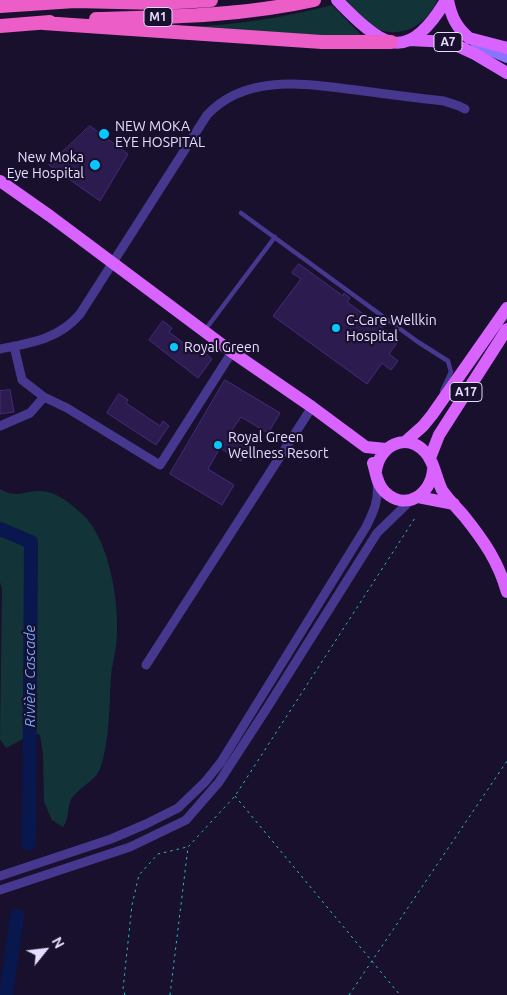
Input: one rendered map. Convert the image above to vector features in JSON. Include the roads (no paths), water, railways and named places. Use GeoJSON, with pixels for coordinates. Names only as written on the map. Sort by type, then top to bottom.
{"type":"FeatureCollection","features":[{"type":"Feature","properties":{"kind":"highway","name":"M1"},"geometry":{"type":"LineString","coordinates":[[0,6],[75,1],[160,2],[211,0]]}},
{"type":"Feature","properties":{"kind":"highway","name":"M1"},"geometry":{"type":"LineString","coordinates":[[0,26],[93,19],[204,16],[281,8],[314,0]]}},
{"type":"Feature","properties":{"kind":"highway"},"geometry":{"type":"LineString","coordinates":[[43,23],[322,42],[391,42]]}},
{"type":"Feature","properties":{"kind":"main road"},"geometry":{"type":"LineString","coordinates":[[337,0],[368,30],[391,42]]}},
{"type":"Feature","properties":{"kind":"main road","name":"A7"},"geometry":{"type":"LineString","coordinates":[[447,0],[457,25],[469,38],[507,57]]}},
{"type":"Feature","properties":{"kind":"main road","name":"A7"},"geometry":{"type":"LineString","coordinates":[[409,40],[432,22],[447,0]]}},
{"type":"Feature","properties":{"kind":"main road"},"geometry":{"type":"LineString","coordinates":[[469,38],[507,48]]}},
{"type":"Feature","properties":{"kind":"main road","name":"A7"},"geometry":{"type":"LineString","coordinates":[[391,42],[409,40],[450,42],[507,71]]}},
{"type":"Feature","properties":{"kind":"main road"},"geometry":{"type":"LineString","coordinates":[[0,181],[366,448],[379,485],[385,493],[393,498],[403,500],[415,498],[454,504]]}},
{"type":"Feature","properties":{"kind":"main road","name":"A17"},"geometry":{"type":"LineString","coordinates":[[386,449],[404,442],[423,426],[507,308]]}},
{"type":"Feature","properties":{"kind":"main road","name":"A17"},"geometry":{"type":"LineString","coordinates":[[415,498],[430,486],[432,464],[439,435],[507,329]]}},
{"type":"Feature","properties":{"kind":"main road"},"geometry":{"type":"LineString","coordinates":[[404,442],[419,447],[432,464],[442,488],[492,553],[507,592]]}},
{"type":"Feature","properties":{"kind":"main road"},"geometry":{"type":"LineString","coordinates":[[366,448],[386,449]]}},
{"type":"Feature","properties":{"kind":"main road"},"geometry":{"type":"LineString","coordinates":[[376,474],[380,455],[386,449]]}},
{"type":"Feature","properties":{"kind":"street"},"geometry":{"type":"LineString","coordinates":[[0,348],[54,336],[68,328],[80,314],[207,115],[221,103],[241,93],[270,84],[299,83],[444,100],[465,109]]}},
{"type":"Feature","properties":{"kind":"street"},"geometry":{"type":"LineString","coordinates":[[14,346],[22,380],[44,397],[67,408],[160,465],[232,352]]}},
{"type":"Feature","properties":{"kind":"street"},"geometry":{"type":"LineString","coordinates":[[0,426],[30,414],[44,397]]}},
{"type":"Feature","properties":{"kind":"street"},"geometry":{"type":"LineString","coordinates":[[146,665],[312,407]]}},
{"type":"Feature","properties":{"kind":"street"},"geometry":{"type":"LineString","coordinates":[[0,876],[110,839],[146,824],[178,808],[205,782],[221,762],[250,717],[366,527],[376,505],[378,494],[376,474]]}},
{"type":"Feature","properties":{"kind":"street"},"geometry":{"type":"LineString","coordinates":[[0,890],[130,847],[186,820],[218,782],[377,533],[415,498]]}},
{"type":"Feature","properties":{"kind":"lane"},"geometry":{"type":"LineString","coordinates":[[241,213],[448,361],[451,372],[432,415]]}},
{"type":"Feature","properties":{"kind":"lane"},"geometry":{"type":"LineString","coordinates":[[205,331],[275,237]]}},
{"type":"Feature","properties":{"kind":"waterway","name":"Rivière Cascade"},"geometry":{"type":"LineString","coordinates":[[0,529],[31,542],[29,844]]}},
{"type":"Feature","properties":{"kind":"waterway","name":"Rivière Cascade"},"geometry":{"type":"LineString","coordinates":[[6,995],[17,916]]}},
{"type":"Feature","properties":{"kind":"place","name":"NEW MOKA EYE HOSPITAL"},"geometry":{"type":"Point","coordinates":[104,134]}},
{"type":"Feature","properties":{"kind":"place","name":"New Moka Eye Hospital"},"geometry":{"type":"Point","coordinates":[95,165]}},
{"type":"Feature","properties":{"kind":"place","name":"C-Care Wellkin Hospital"},"geometry":{"type":"Point","coordinates":[336,328]}},
{"type":"Feature","properties":{"kind":"place","name":"Royal Green"},"geometry":{"type":"Point","coordinates":[174,347]}},
{"type":"Feature","properties":{"kind":"place","name":"Royal Green Wellness Resort"},"geometry":{"type":"Point","coordinates":[218,445]}}]}
